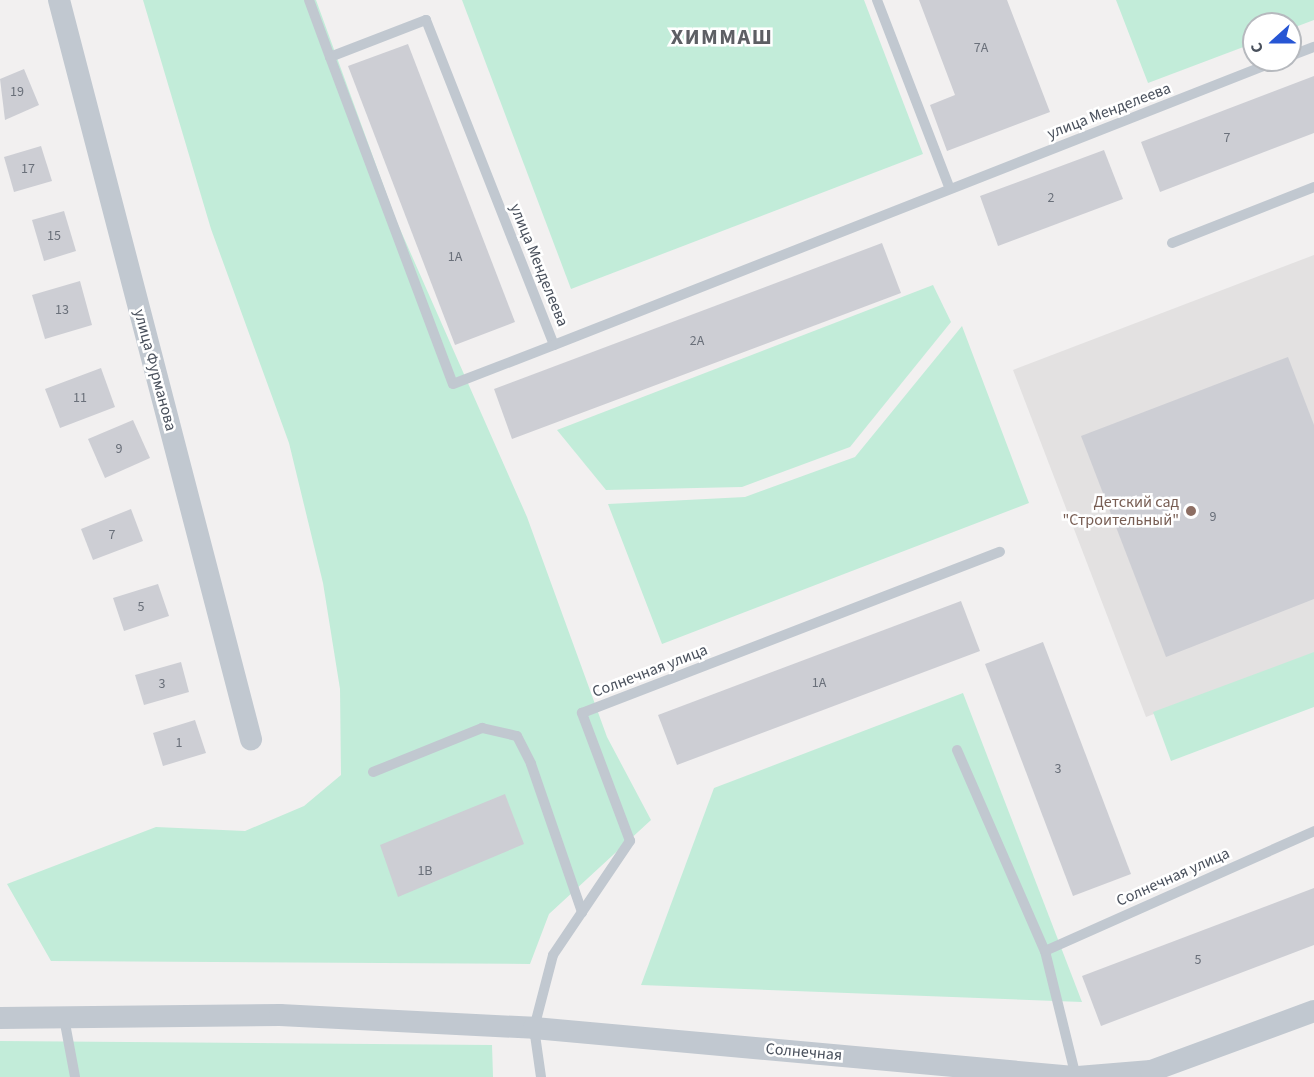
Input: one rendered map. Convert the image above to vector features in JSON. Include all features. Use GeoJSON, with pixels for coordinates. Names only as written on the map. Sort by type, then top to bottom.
{"type":"FeatureCollection","features":[{"type":"Feature","properties":{"kind":"street","name":"улица Фурманова"},"geometry":{"type":"LineString","coordinates":[[59,0],[251,739]]}},
{"type":"Feature","properties":{"kind":"street","name":"Солнечная"},"geometry":{"type":"LineString","coordinates":[[0,1018],[280,1015],[534,1028],[1076,1077],[1151,1071],[1314,1011]]}},
{"type":"Feature","properties":{"kind":"lane"},"geometry":{"type":"LineString","coordinates":[[309,0],[453,384],[555,345]]}},
{"type":"Feature","properties":{"kind":"lane"},"geometry":{"type":"LineString","coordinates":[[877,0],[948,188]]}},
{"type":"Feature","properties":{"kind":"lane","name":"улица Менделеева"},"geometry":{"type":"LineString","coordinates":[[330,57],[426,20],[555,345],[948,188],[1248,72]]}},
{"type":"Feature","properties":{"kind":"lane"},"geometry":{"type":"LineString","coordinates":[[1172,243],[1314,187]]}},
{"type":"Feature","properties":{"kind":"lane","name":"Солнечная улица"},"geometry":{"type":"LineString","coordinates":[[541,1077],[534,1028],[553,955],[630,841],[582,713],[1000,552]]}},
{"type":"Feature","properties":{"kind":"lane"},"geometry":{"type":"LineString","coordinates":[[373,772],[482,728],[516,736],[531,764],[582,912]]}},
{"type":"Feature","properties":{"kind":"lane"},"geometry":{"type":"LineString","coordinates":[[957,750],[1045,951],[1076,1077]]}},
{"type":"Feature","properties":{"kind":"lane","name":"Солнечная улица"},"geometry":{"type":"LineString","coordinates":[[1045,951],[1314,831]]}},
{"type":"Feature","properties":{"kind":"lane"},"geometry":{"type":"LineString","coordinates":[[64,1018],[75,1077]]}},
{"type":"Feature","properties":{"kind":"shaded area","name":"Детский сад \"Строительный\""},"geometry":{"type":"Polygon","coordinates":[[[1314,255],[1314,653],[1146,717],[1013,370],[1314,255]]]}},
{"type":"Feature","properties":{"kind":"green space"},"geometry":{"type":"Polygon","coordinates":[[[143,0],[316,0],[396,220],[527,517],[607,737],[651,820],[549,914],[530,964],[51,961],[7,884],[156,827],[245,831],[304,806],[341,775],[340,689],[323,583],[289,443],[211,229],[143,0]]]}},
{"type":"Feature","properties":{"kind":"green space"},"geometry":{"type":"Polygon","coordinates":[[[462,0],[864,0],[923,154],[571,289],[462,0]]]}},
{"type":"Feature","properties":{"kind":"green space"},"geometry":{"type":"Polygon","coordinates":[[[1116,0],[1314,0],[1314,20],[1302,24],[1302,12],[1242,12],[1242,48],[1148,83],[1116,0]]]}},
{"type":"Feature","properties":{"kind":"green space"},"geometry":{"type":"Polygon","coordinates":[[[933,285],[951,322],[850,447],[742,487],[606,490],[557,430],[933,285]]]}},
{"type":"Feature","properties":{"kind":"green space"},"geometry":{"type":"Polygon","coordinates":[[[962,326],[1029,503],[662,644],[608,504],[745,497],[855,457],[962,326]]]}},
{"type":"Feature","properties":{"kind":"green space"},"geometry":{"type":"Polygon","coordinates":[[[1314,652],[1314,707],[1171,761],[1153,712],[1314,652]]]}},
{"type":"Feature","properties":{"kind":"green space"},"geometry":{"type":"Polygon","coordinates":[[[963,693],[1082,1002],[641,985],[714,788],[963,693]]]}},
{"type":"Feature","properties":{"kind":"green space"},"geometry":{"type":"Polygon","coordinates":[[[0,1041],[492,1045],[493,1077],[0,1077],[0,1041]]]}},
{"type":"Feature","properties":{"kind":"building"},"geometry":{"type":"Polygon","coordinates":[[[919,0],[1007,0],[1050,112],[947,151],[930,105],[955,95],[919,0]]]}},
{"type":"Feature","properties":{"kind":"building"},"geometry":{"type":"Polygon","coordinates":[[[408,44],[515,322],[455,345],[348,66],[408,44]]]}},
{"type":"Feature","properties":{"kind":"building"},"geometry":{"type":"Polygon","coordinates":[[[24,69],[39,105],[5,120],[0,79],[24,69]]]}},
{"type":"Feature","properties":{"kind":"building"},"geometry":{"type":"Polygon","coordinates":[[[1314,76],[1314,133],[1160,192],[1141,142],[1314,76]]]}},
{"type":"Feature","properties":{"kind":"building"},"geometry":{"type":"Polygon","coordinates":[[[41,146],[52,181],[14,192],[4,157],[41,146]]]}},
{"type":"Feature","properties":{"kind":"building"},"geometry":{"type":"Polygon","coordinates":[[[1104,150],[1123,199],[998,246],[980,196],[1104,150]]]}},
{"type":"Feature","properties":{"kind":"building"},"geometry":{"type":"Polygon","coordinates":[[[64,211],[76,251],[44,261],[32,220],[64,211]]]}},
{"type":"Feature","properties":{"kind":"building"},"geometry":{"type":"Polygon","coordinates":[[[882,243],[901,293],[512,439],[494,389],[882,243]]]}},
{"type":"Feature","properties":{"kind":"building"},"geometry":{"type":"Polygon","coordinates":[[[80,281],[92,325],[45,339],[32,295],[80,281]]]}},
{"type":"Feature","properties":{"kind":"building"},"geometry":{"type":"Polygon","coordinates":[[[1288,357],[1314,425],[1314,599],[1166,657],[1081,436],[1288,357]]]}},
{"type":"Feature","properties":{"kind":"building"},"geometry":{"type":"Polygon","coordinates":[[[101,368],[115,407],[60,428],[45,389],[101,368]]]}},
{"type":"Feature","properties":{"kind":"building"},"geometry":{"type":"Polygon","coordinates":[[[133,420],[150,458],[105,478],[88,439],[133,420]]]}},
{"type":"Feature","properties":{"kind":"building"},"geometry":{"type":"Polygon","coordinates":[[[131,509],[143,541],[93,560],[81,529],[131,509]]]}},
{"type":"Feature","properties":{"kind":"building"},"geometry":{"type":"Polygon","coordinates":[[[158,584],[169,616],[124,631],[113,598],[158,584]]]}},
{"type":"Feature","properties":{"kind":"building"},"geometry":{"type":"Polygon","coordinates":[[[961,601],[980,651],[677,765],[658,715],[961,601]]]}},
{"type":"Feature","properties":{"kind":"building"},"geometry":{"type":"Polygon","coordinates":[[[1043,642],[1131,874],[1073,896],[985,664],[1043,642]]]}},
{"type":"Feature","properties":{"kind":"building"},"geometry":{"type":"Polygon","coordinates":[[[181,662],[189,692],[144,705],[135,675],[181,662]]]}},
{"type":"Feature","properties":{"kind":"building"},"geometry":{"type":"Polygon","coordinates":[[[195,720],[206,753],[163,766],[153,733],[195,720]]]}},
{"type":"Feature","properties":{"kind":"building"},"geometry":{"type":"Polygon","coordinates":[[[505,794],[524,844],[398,897],[380,845],[505,794]]]}},
{"type":"Feature","properties":{"kind":"building"},"geometry":{"type":"Polygon","coordinates":[[[1314,888],[1314,945],[1101,1026],[1082,976],[1314,888]]]}},
{"type":"Feature","properties":{"kind":"place","name":"Детский сад \"Строительный\""},"geometry":{"type":"Point","coordinates":[1191,511]}},
{"type":"Feature","properties":{"kind":"district","name":"ХИММАШ"},"geometry":{"type":"Point","coordinates":[722,38]}}]}
